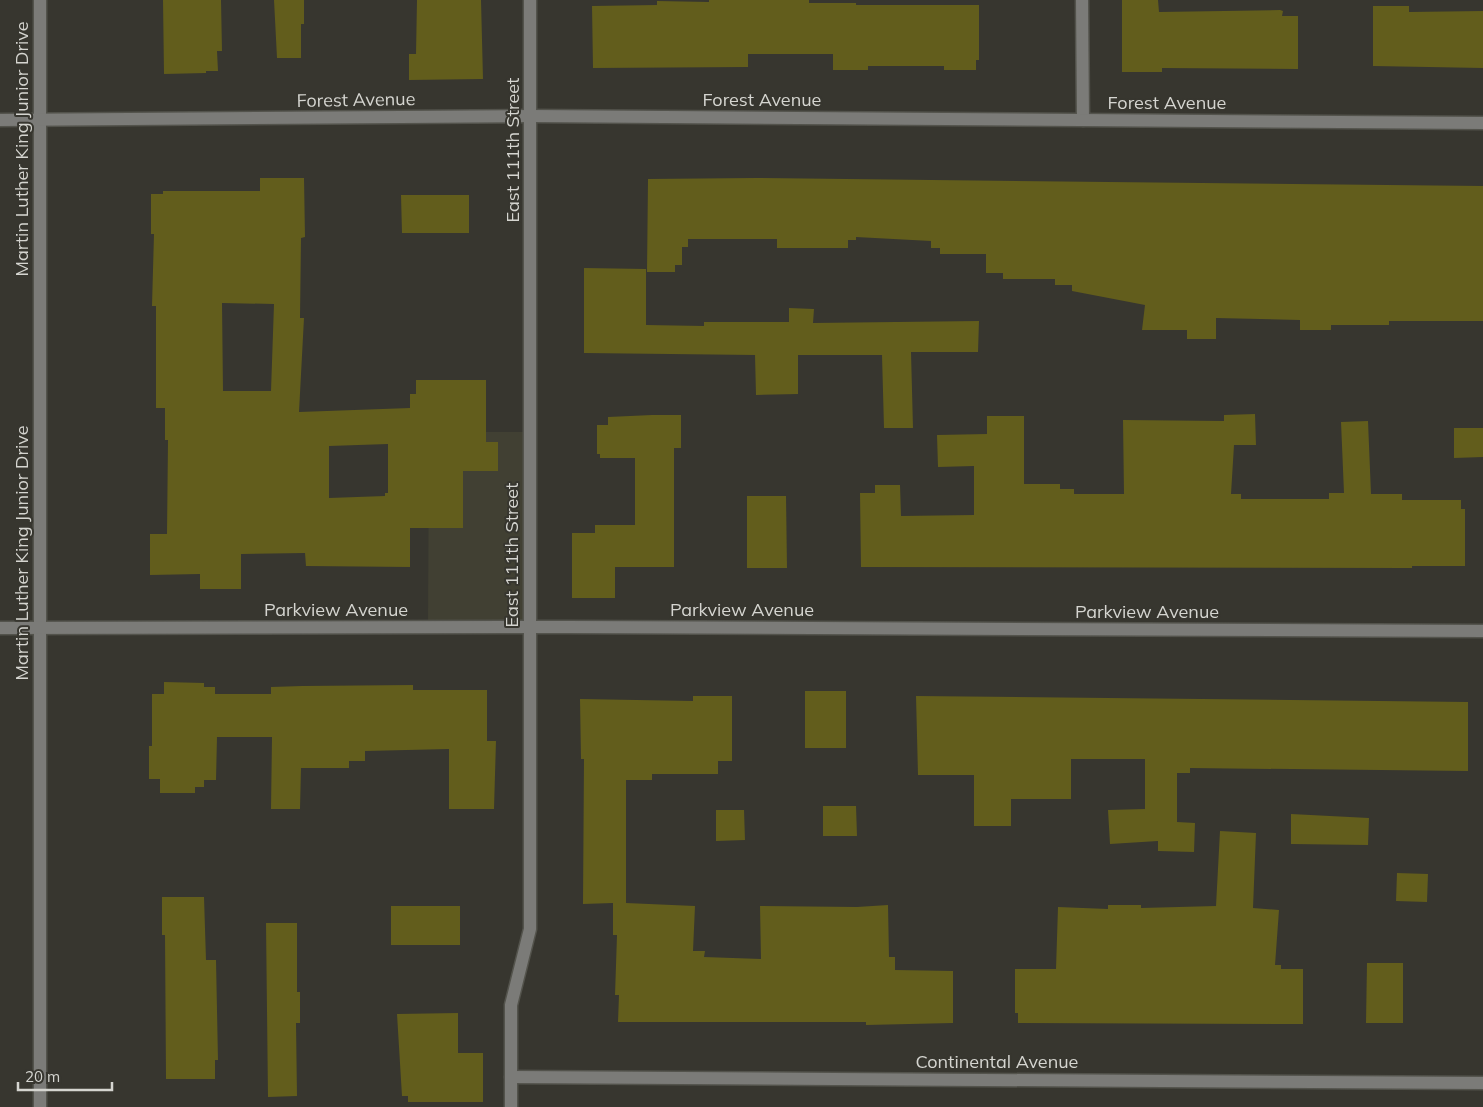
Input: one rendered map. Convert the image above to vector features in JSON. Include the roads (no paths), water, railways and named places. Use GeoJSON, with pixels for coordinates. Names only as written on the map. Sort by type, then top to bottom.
{"type":"FeatureCollection","features":[{"type":"Feature","properties":{"kind":"street","name":"Martin Luther King Junior Drive"},"geometry":{"type":"LineString","coordinates":[[40,0],[40,1107]]}},
{"type":"Feature","properties":{"kind":"street","name":"East 111th Street"},"geometry":{"type":"LineString","coordinates":[[511,1107],[511,1005],[530,928],[530,0]]}},
{"type":"Feature","properties":{"kind":"street"},"geometry":{"type":"LineString","coordinates":[[1082,0],[1083,120]]}},
{"type":"Feature","properties":{"kind":"street","name":"Forest Avenue"},"geometry":{"type":"LineString","coordinates":[[0,120],[531,116],[1483,123]]}},
{"type":"Feature","properties":{"kind":"street","name":"Parkview Avenue"},"geometry":{"type":"LineString","coordinates":[[0,628],[530,627],[1483,631]]}},
{"type":"Feature","properties":{"kind":"street","name":"Continental Avenue"},"geometry":{"type":"LineString","coordinates":[[511,1077],[1483,1083]]}}]}
